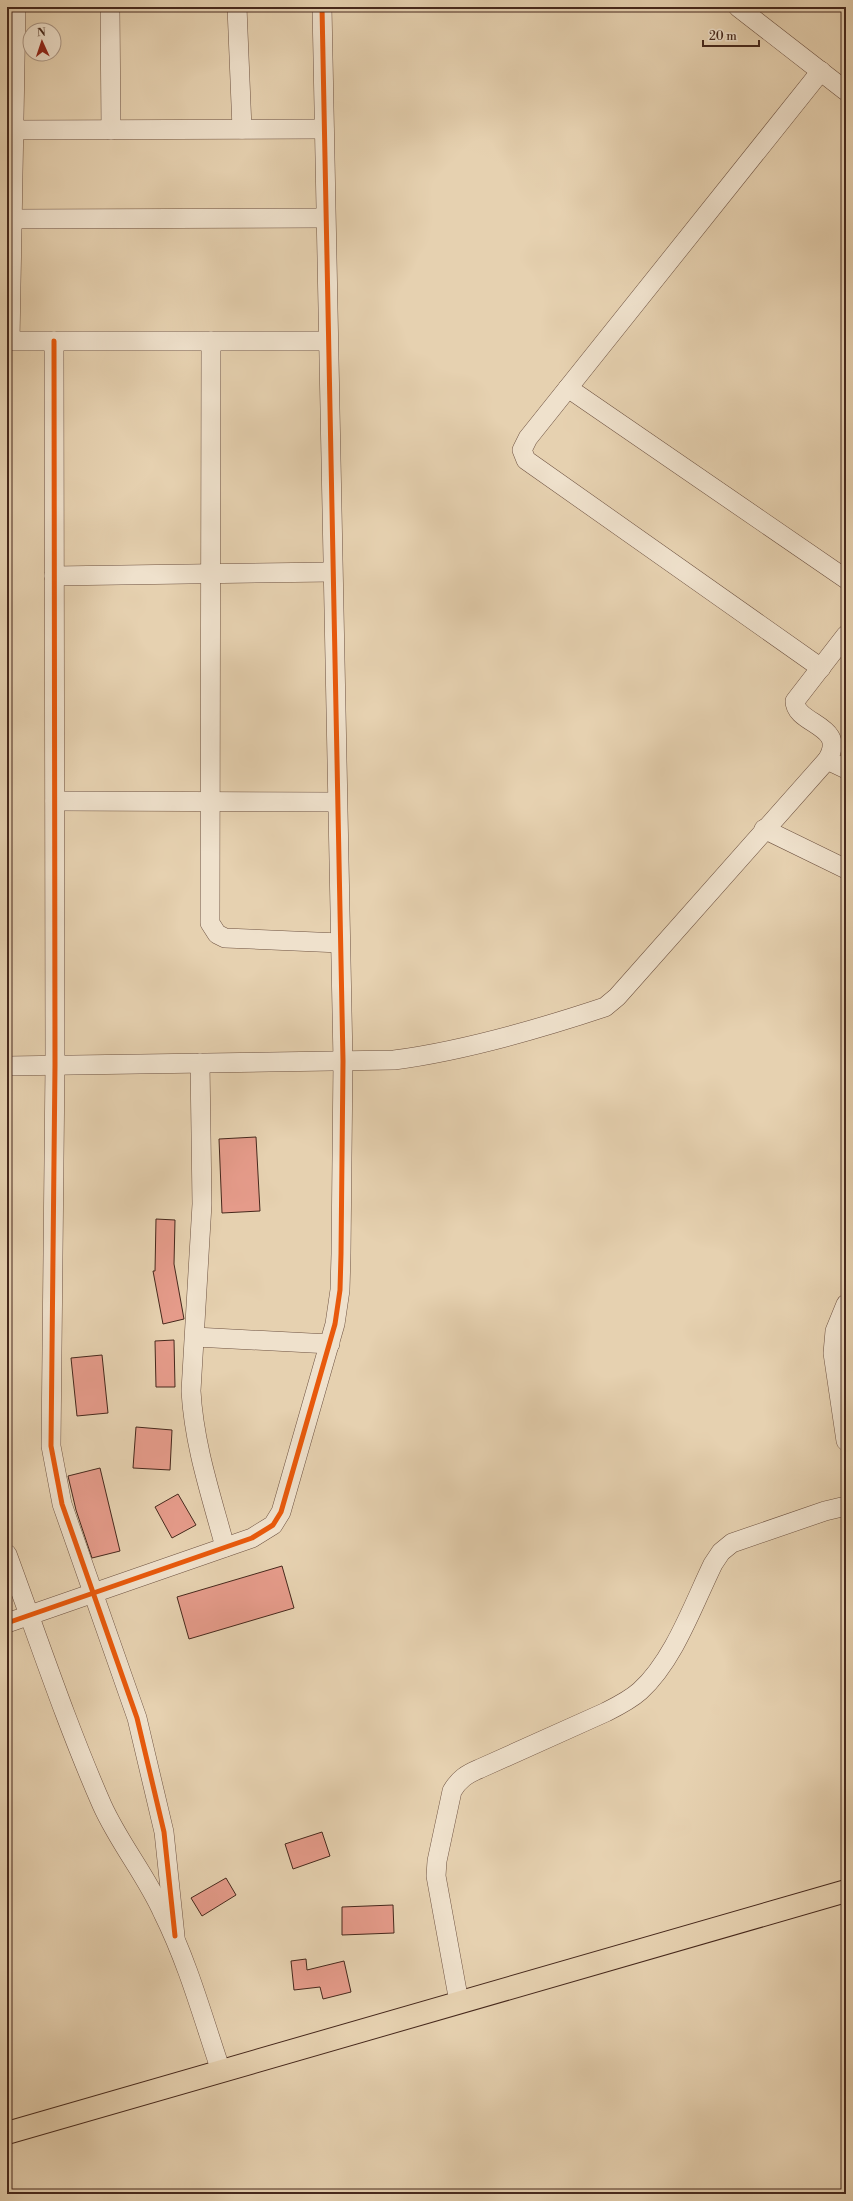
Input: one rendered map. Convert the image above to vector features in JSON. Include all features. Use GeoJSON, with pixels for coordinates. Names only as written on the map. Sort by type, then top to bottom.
{"type":"FeatureCollection","features":[{"type":"Feature","properties":{"kind":"highway"},"geometry":{"type":"LineString","coordinates":[[7,2133],[846,1891]]}},
{"type":"Feature","properties":{"kind":"street"},"geometry":{"type":"LineString","coordinates":[[16,7],[10,130],[8,341],[327,341]]}},
{"type":"Feature","properties":{"kind":"street"},"geometry":{"type":"LineString","coordinates":[[110,7],[111,130]]}},
{"type":"Feature","properties":{"kind":"street"},"geometry":{"type":"LineString","coordinates":[[237,7],[242,129]]}},
{"type":"Feature","properties":{"kind":"street"},"geometry":{"type":"LineString","coordinates":[[7,1624],[225,1547],[264,1532],[273,1525],[281,1512],[330,1344],[340,1290],[343,1061],[327,341],[322,7]]}},
{"type":"Feature","properties":{"kind":"street"},"geometry":{"type":"LineString","coordinates":[[738,7],[846,91]]}},
{"type":"Feature","properties":{"kind":"street"},"geometry":{"type":"LineString","coordinates":[[820,668],[526,460],[522,450],[568,388],[821,71]]}},
{"type":"Feature","properties":{"kind":"street"},"geometry":{"type":"LineString","coordinates":[[10,130],[324,129]]}},
{"type":"Feature","properties":{"kind":"street"},"geometry":{"type":"LineString","coordinates":[[9,219],[325,218]]}},
{"type":"Feature","properties":{"kind":"street"},"geometry":{"type":"LineString","coordinates":[[54,341],[55,1065],[51,1446],[62,1504],[137,1718],[155,1790],[169,1864],[174,1936]]}},
{"type":"Feature","properties":{"kind":"street"},"geometry":{"type":"LineString","coordinates":[[211,341],[211,801],[209,917],[212,928],[217,934],[225,938],[340,943]]}},
{"type":"Feature","properties":{"kind":"street"},"geometry":{"type":"LineString","coordinates":[[568,388],[846,579]]}},
{"type":"Feature","properties":{"kind":"street"},"geometry":{"type":"LineString","coordinates":[[54,576],[332,572]]}},
{"type":"Feature","properties":{"kind":"street"},"geometry":{"type":"LineString","coordinates":[[7,1066],[394,1060],[419,1057],[475,1044],[605,1007],[617,997],[764,829],[840,764],[832,748],[829,736],[799,712],[795,706],[797,697],[846,635]]}},
{"type":"Feature","properties":{"kind":"street"},"geometry":{"type":"LineString","coordinates":[[54,801],[337,802]]}},
{"type":"Feature","properties":{"kind":"street"},"geometry":{"type":"LineString","coordinates":[[764,829],[846,869]]}},
{"type":"Feature","properties":{"kind":"street"},"geometry":{"type":"LineString","coordinates":[[200,1063],[202,1204],[191,1392],[193,1422],[225,1547]]}},
{"type":"Feature","properties":{"kind":"street"},"geometry":{"type":"LineString","coordinates":[[846,1304],[835,1331],[833,1353],[846,1441]]}},
{"type":"Feature","properties":{"kind":"street"},"geometry":{"type":"LineString","coordinates":[[195,1337],[330,1344]]}},
{"type":"Feature","properties":{"kind":"street"},"geometry":{"type":"LineString","coordinates":[[459,2002],[436,1876],[440,1845],[452,1791],[457,1783],[465,1776],[479,1768],[606,1712],[625,1702],[640,1691],[654,1676],[669,1654],[712,1564],[721,1552],[732,1543],[825,1511],[846,1506]]}},
{"type":"Feature","properties":{"kind":"street"},"geometry":{"type":"LineString","coordinates":[[7,1554],[75,1743],[103,1807],[123,1845],[162,1910],[174,1936],[221,2071]]}},
{"type":"Feature","properties":{"kind":"building"},"geometry":{"type":"Polygon","coordinates":[[[256,1137],[260,1211],[222,1213],[219,1139],[256,1137]]]}},
{"type":"Feature","properties":{"kind":"building"},"geometry":{"type":"Polygon","coordinates":[[[156,1219],[175,1220],[174,1264],[184,1319],[163,1324],[153,1271],[155,1271],[156,1219]]]}},
{"type":"Feature","properties":{"kind":"building"},"geometry":{"type":"Polygon","coordinates":[[[174,1340],[175,1387],[156,1387],[155,1341],[174,1340]]]}},
{"type":"Feature","properties":{"kind":"building"},"geometry":{"type":"Polygon","coordinates":[[[102,1355],[108,1413],[77,1416],[71,1358],[102,1355]]]}},
{"type":"Feature","properties":{"kind":"building"},"geometry":{"type":"Polygon","coordinates":[[[136,1427],[172,1430],[170,1470],[133,1468],[136,1427]]]}},
{"type":"Feature","properties":{"kind":"building"},"geometry":{"type":"Polygon","coordinates":[[[100,1468],[120,1551],[92,1558],[76,1510],[68,1476],[100,1468]]]}},
{"type":"Feature","properties":{"kind":"building"},"geometry":{"type":"Polygon","coordinates":[[[178,1494],[196,1525],[172,1538],[155,1507],[178,1494]]]}},
{"type":"Feature","properties":{"kind":"building"},"geometry":{"type":"Polygon","coordinates":[[[282,1566],[294,1608],[189,1639],[177,1597],[282,1566]]]}},
{"type":"Feature","properties":{"kind":"building"},"geometry":{"type":"Polygon","coordinates":[[[322,1832],[330,1856],[293,1869],[285,1844],[322,1832]]]}},
{"type":"Feature","properties":{"kind":"building"},"geometry":{"type":"Polygon","coordinates":[[[226,1878],[236,1895],[202,1916],[191,1898],[226,1878]]]}},
{"type":"Feature","properties":{"kind":"building"},"geometry":{"type":"Polygon","coordinates":[[[393,1905],[394,1933],[342,1935],[342,1907],[393,1905]]]}},
{"type":"Feature","properties":{"kind":"building"},"geometry":{"type":"Polygon","coordinates":[[[306,1959],[307,1970],[344,1961],[351,1992],[323,1999],[320,1987],[294,1990],[291,1961],[306,1959]]]}},
{"type":"Feature","properties":{"kind":"cycle path"},"geometry":{"type":"LineString","coordinates":[[7,1623],[252,1538],[273,1525],[281,1512],[335,1324],[340,1290],[343,1061],[322,7]]}},
{"type":"Feature","properties":{"kind":"cycle path"},"geometry":{"type":"LineString","coordinates":[[54,341],[55,1065],[51,1446],[62,1504],[137,1718],[164,1832],[175,1936]]}}]}
